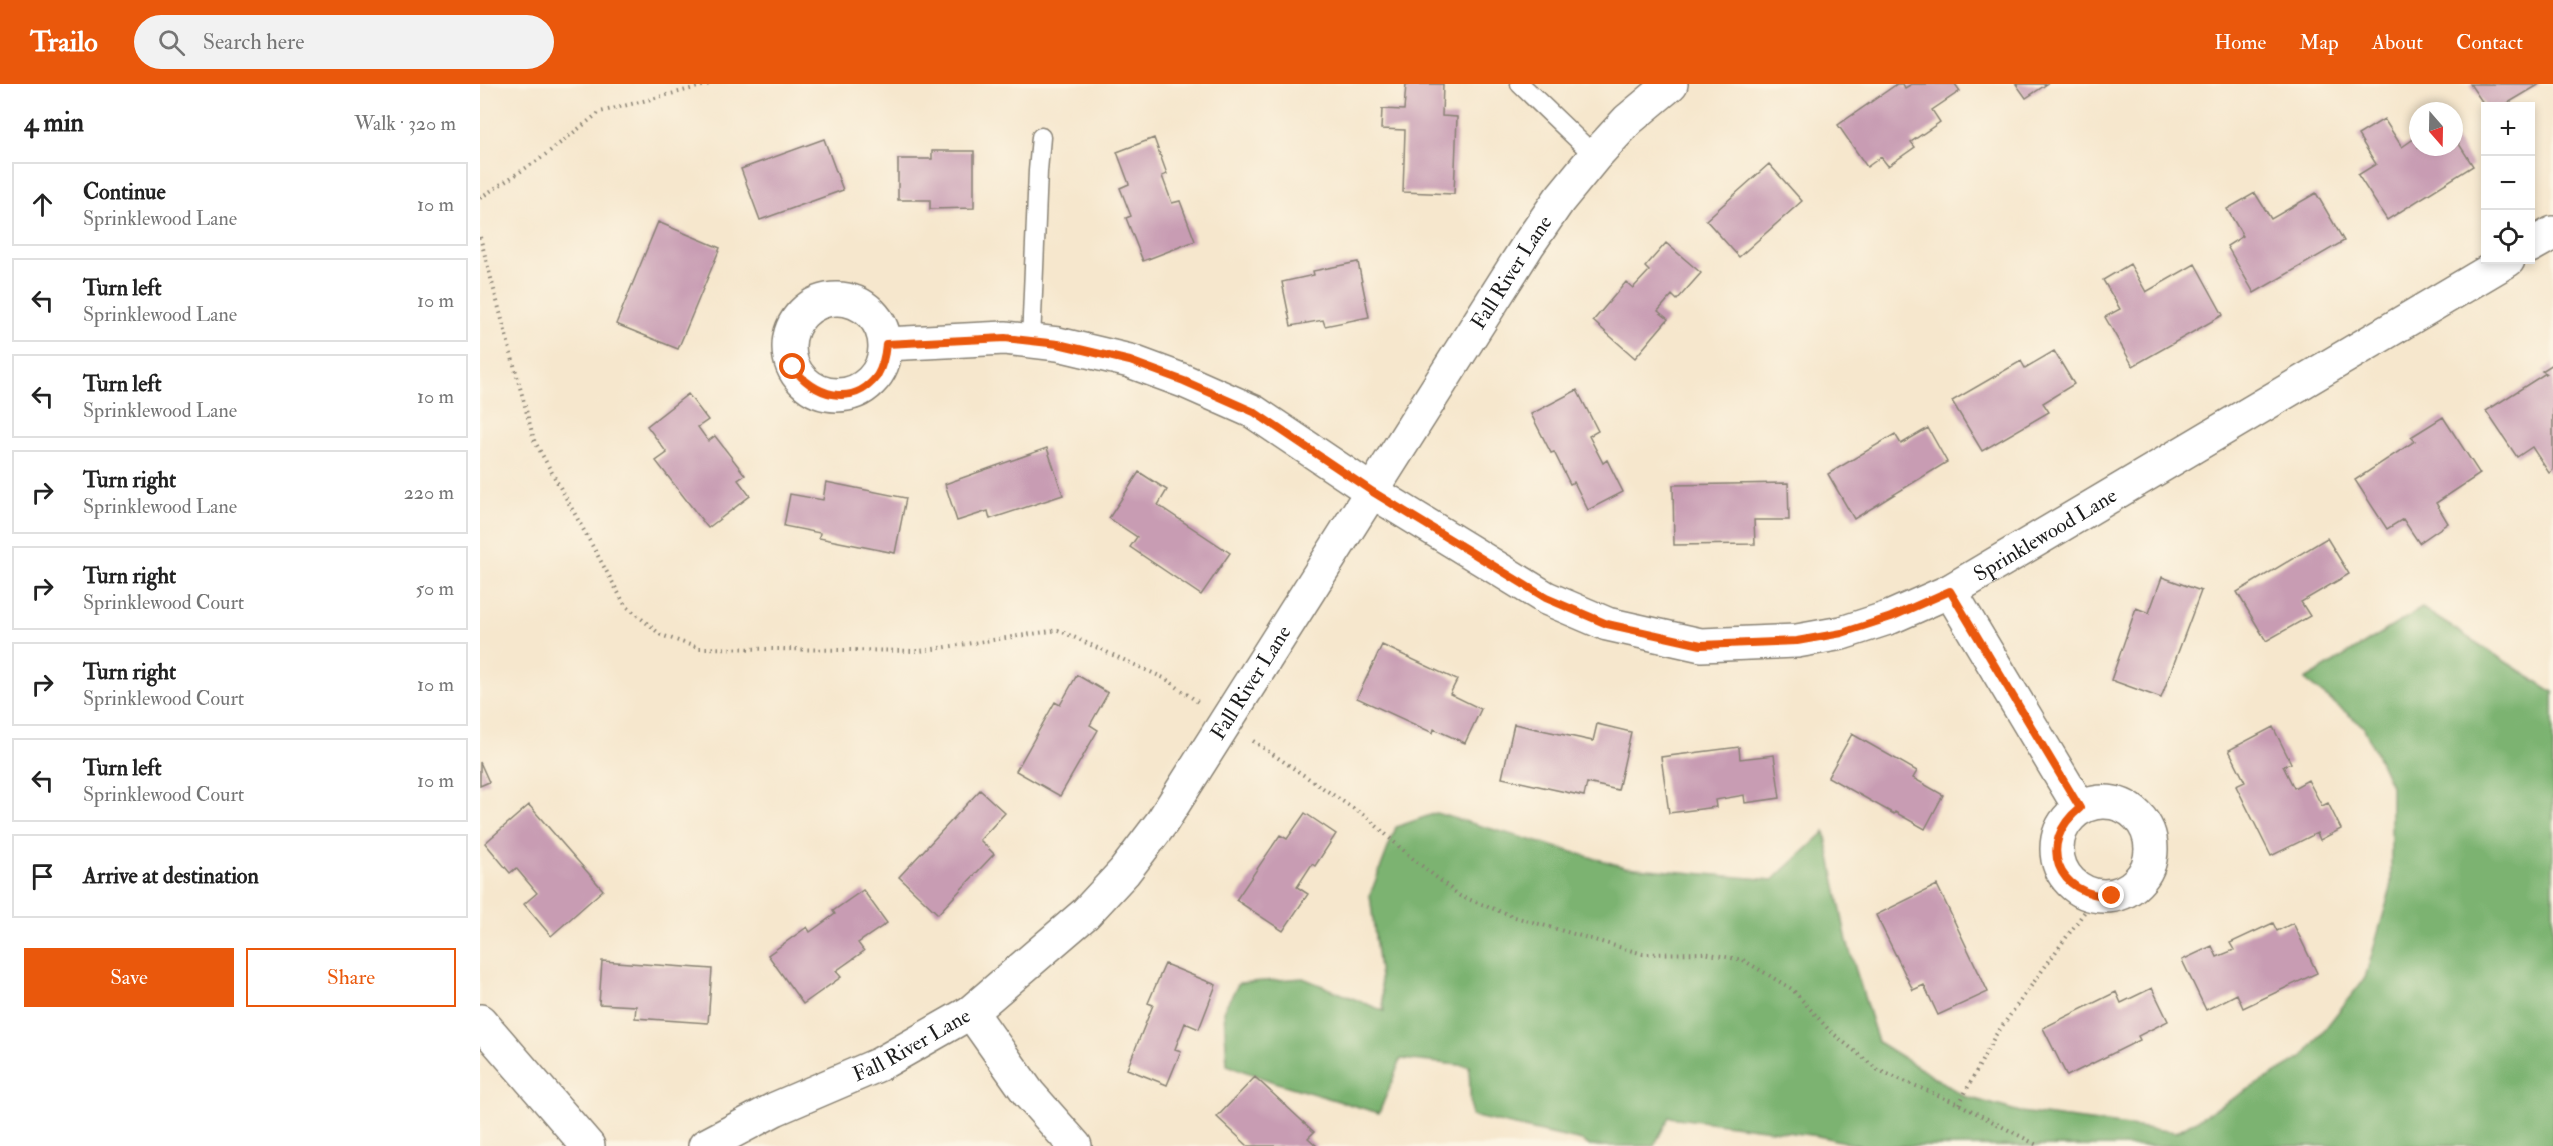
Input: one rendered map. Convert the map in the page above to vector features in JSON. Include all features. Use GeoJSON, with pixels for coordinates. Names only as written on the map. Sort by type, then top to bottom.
{"type":"FeatureCollection","features":[{"type":"Feature","properties":{"kind":"street","name":"Fall River Lane"},"geometry":{"type":"LineString","coordinates":[[705,1146],[775,1109],[880,1064],[971,1012],[1085,914],[1124,872],[1162,822],[1528,245],[1559,200],[1628,120],[1671,84]]}},
{"type":"Feature","properties":{"kind":"street"},"geometry":{"type":"LineString","coordinates":[[2535,243],[2553,233]]}},
{"type":"Feature","properties":{"kind":"street","name":"Sprinklewood Lane"},"geometry":{"type":"LineString","coordinates":[[886,344],[1005,338],[1058,344],[1130,361],[1254,412],[1373,492],[1546,598],[1607,624],[1701,645],[1797,641],[1842,633],[1891,617],[1950,591],[2501,264]]}},
{"type":"Feature","properties":{"kind":"street"},"geometry":{"type":"LineString","coordinates":[[1950,591],[2080,808]]}},
{"type":"Feature","properties":{"kind":"street"},"geometry":{"type":"LineString","coordinates":[[2096,802],[2112,802],[2127,808],[2140,819],[2149,833],[2148,865],[2140,880],[2127,891],[2112,896],[2096,896],[2080,890],[2067,880],[2057,858],[2056,849],[2059,833],[2067,819],[2080,808],[2096,802]]}},
{"type":"Feature","properties":{"kind":"street"},"geometry":{"type":"LineString","coordinates":[[971,1012],[1029,1094],[1075,1146]]}},
{"type":"Feature","properties":{"kind":"street"},"geometry":{"type":"LineString","coordinates":[[480,1021],[588,1146]]}},
{"type":"Feature","properties":{"kind":"lane"},"geometry":{"type":"LineString","coordinates":[[1520,84],[1595,156]]}},
{"type":"Feature","properties":{"kind":"lane"},"geometry":{"type":"LineString","coordinates":[[1031,340],[1041,137]]}},
{"type":"Feature","properties":{"kind":"path"},"geometry":{"type":"LineString","coordinates":[[480,198],[541,158],[600,112],[710,84]]}},
{"type":"Feature","properties":{"kind":"path"},"geometry":{"type":"LineString","coordinates":[[480,237],[534,440],[625,605],[661,635],[699,648],[920,651],[1058,630],[1166,679],[1225,722],[1369,819],[1407,854],[1460,896],[1515,917],[1643,954],[1704,952],[1743,960],[1792,989],[1830,1031],[1878,1070],[1959,1104],[2039,1146]]}},
{"type":"Feature","properties":{"kind":"path"},"geometry":{"type":"LineString","coordinates":[[1959,1104],[1995,1036],[2096,896]]}},
{"type":"Feature","properties":{"kind":"green space"},"geometry":{"type":"Polygon","coordinates":[[[2422,608],[2553,692],[2553,1146],[1861,1146],[1818,1136],[1669,1117],[1654,1146],[1590,1146],[1582,1141],[1471,1116],[1469,1066],[1401,1059],[1379,1113],[1274,1082],[1227,1065],[1224,1009],[1239,983],[1303,978],[1384,1011],[1370,895],[1396,827],[1436,813],[1625,867],[1773,880],[1825,832],[1847,941],[1878,1042],[1964,1096],[2020,1112],[2176,1132],[2302,1058],[2365,978],[2391,888],[2391,786],[2363,726],[2305,680],[2422,608]]]}},
{"type":"Feature","properties":{"kind":"building"},"geometry":{"type":"Polygon","coordinates":[[[1406,84],[1443,84],[1442,116],[1457,117],[1454,194],[1403,192],[1405,130],[1381,129],[1382,109],[1404,110],[1406,84]]]}},
{"type":"Feature","properties":{"kind":"building"},"geometry":{"type":"Polygon","coordinates":[[[1897,84],[1903,84],[1905,88],[1912,84],[1955,84],[1960,91],[1932,110],[1940,122],[1911,142],[1915,147],[1888,166],[1881,157],[1867,167],[1838,125],[1897,84]]]}},
{"type":"Feature","properties":{"kind":"building"},"geometry":{"type":"Polygon","coordinates":[[[2016,84],[2047,84],[2026,98],[2016,84]]]}},
{"type":"Feature","properties":{"kind":"building"},"geometry":{"type":"Polygon","coordinates":[[[2470,84],[2540,84],[2510,102],[2482,102],[2470,84]]]}},
{"type":"Feature","properties":{"kind":"building"},"geometry":{"type":"Polygon","coordinates":[[[2384,119],[2402,147],[2409,142],[2409,156],[2463,156],[2463,150],[2473,166],[2387,220],[2358,175],[2376,164],[2358,135],[2384,119]]]}},
{"type":"Feature","properties":{"kind":"building"},"geometry":{"type":"Polygon","coordinates":[[[1154,138],[1167,174],[1162,176],[1172,203],[1180,201],[1195,241],[1143,261],[1126,218],[1131,216],[1120,188],[1129,184],[1117,152],[1154,138]]]}},
{"type":"Feature","properties":{"kind":"building"},"geometry":{"type":"Polygon","coordinates":[[[824,139],[843,190],[760,220],[741,169],[824,139]]]}},
{"type":"Feature","properties":{"kind":"building"},"geometry":{"type":"Polygon","coordinates":[[[932,151],[974,151],[974,208],[930,209],[930,200],[898,200],[898,159],[932,159],[932,151]]]}},
{"type":"Feature","properties":{"kind":"building"},"geometry":{"type":"Polygon","coordinates":[[[1769,164],[1802,201],[1739,257],[1706,220],[1769,164]]]}},
{"type":"Feature","properties":{"kind":"building"},"geometry":{"type":"Polygon","coordinates":[[[2255,193],[2271,219],[2316,193],[2344,241],[2254,293],[2227,246],[2243,236],[2227,209],[2255,193]]]}},
{"type":"Feature","properties":{"kind":"building"},"geometry":{"type":"Polygon","coordinates":[[[658,222],[720,248],[678,349],[616,324],[658,222]]]}},
{"type":"Feature","properties":{"kind":"building"},"geometry":{"type":"Polygon","coordinates":[[[1666,243],[1701,273],[1677,300],[1672,295],[1658,311],[1668,319],[1635,358],[1593,321],[1626,282],[1633,288],[1649,271],[1645,267],[1666,243]]]}},
{"type":"Feature","properties":{"kind":"building"},"geometry":{"type":"Polygon","coordinates":[[[1358,262],[1369,317],[1325,326],[1323,320],[1291,326],[1282,282],[1314,275],[1313,271],[1358,262]]]}},
{"type":"Feature","properties":{"kind":"building"},"geometry":{"type":"Polygon","coordinates":[[[2130,264],[2146,292],[2195,264],[2223,315],[2133,366],[2105,317],[2120,309],[2103,280],[2130,264]]]}},
{"type":"Feature","properties":{"kind":"building"},"geometry":{"type":"Polygon","coordinates":[[[2054,351],[2074,384],[2043,403],[2049,412],[1982,451],[1952,401],[2021,361],[2025,368],[2054,351]]]}},
{"type":"Feature","properties":{"kind":"building"},"geometry":{"type":"Polygon","coordinates":[[[2553,364],[2553,470],[2549,473],[2532,447],[2517,457],[2486,411],[2546,373],[2542,371],[2553,364]]]}},
{"type":"Feature","properties":{"kind":"building"},"geometry":{"type":"Polygon","coordinates":[[[1577,390],[1598,431],[1589,436],[1603,463],[1607,460],[1623,492],[1588,510],[1574,482],[1570,484],[1554,452],[1551,453],[1531,414],[1577,390]]]}},
{"type":"Feature","properties":{"kind":"building"},"geometry":{"type":"Polygon","coordinates":[[[688,394],[708,420],[698,427],[708,441],[715,436],[745,475],[738,480],[750,496],[708,528],[656,461],[667,453],[647,426],[688,394]]]}},
{"type":"Feature","properties":{"kind":"building"},"geometry":{"type":"Polygon","coordinates":[[[2443,417],[2480,474],[2436,503],[2448,523],[2419,543],[2403,519],[2387,529],[2355,480],[2415,441],[2411,437],[2443,417]]]}},
{"type":"Feature","properties":{"kind":"building"},"geometry":{"type":"Polygon","coordinates":[[[1928,428],[1947,462],[1854,519],[1828,474],[1895,434],[1901,444],[1928,428]]]}},
{"type":"Feature","properties":{"kind":"building"},"geometry":{"type":"Polygon","coordinates":[[[1047,448],[1063,495],[990,519],[988,511],[957,521],[945,484],[1047,448]]]}},
{"type":"Feature","properties":{"kind":"building"},"geometry":{"type":"Polygon","coordinates":[[[1139,472],[1167,490],[1158,505],[1230,553],[1201,595],[1130,547],[1137,537],[1109,518],[1139,472]]]}},
{"type":"Feature","properties":{"kind":"building"},"geometry":{"type":"Polygon","coordinates":[[[826,482],[906,498],[895,553],[819,538],[820,533],[784,526],[790,494],[823,500],[826,482]]]}},
{"type":"Feature","properties":{"kind":"building"},"geometry":{"type":"Polygon","coordinates":[[[1788,483],[1789,520],[1754,520],[1755,544],[1674,545],[1673,485],[1788,483]]]}},
{"type":"Feature","properties":{"kind":"building"},"geometry":{"type":"Polygon","coordinates":[[[2327,538],[2349,574],[2301,602],[2310,616],[2266,641],[2237,592],[2327,538]]]}},
{"type":"Feature","properties":{"kind":"building"},"geometry":{"type":"Polygon","coordinates":[[[2162,577],[2201,591],[2161,698],[2111,680],[2136,608],[2149,613],[2162,577]]]}},
{"type":"Feature","properties":{"kind":"building"},"geometry":{"type":"Polygon","coordinates":[[[1382,645],[1457,680],[1450,694],[1481,709],[1465,743],[1434,729],[1433,733],[1357,698],[1382,645]]]}},
{"type":"Feature","properties":{"kind":"building"},"geometry":{"type":"Polygon","coordinates":[[[1077,675],[1108,693],[1090,725],[1098,730],[1060,796],[1016,771],[1055,702],[1060,705],[1077,675]]]}},
{"type":"Feature","properties":{"kind":"building"},"geometry":{"type":"Polygon","coordinates":[[[1514,724],[1593,741],[1597,724],[1631,732],[1618,790],[1587,783],[1584,796],[1502,778],[1514,724]]]}},
{"type":"Feature","properties":{"kind":"building"},"geometry":{"type":"Polygon","coordinates":[[[2273,727],[2291,763],[2283,766],[2294,788],[2308,780],[2322,806],[2328,803],[2341,829],[2320,840],[2317,833],[2271,856],[2236,786],[2245,782],[2229,750],[2273,727]]]}},
{"type":"Feature","properties":{"kind":"building"},"geometry":{"type":"Polygon","coordinates":[[[1852,734],[1917,771],[1913,778],[1943,795],[1925,829],[1828,777],[1852,734]]]}},
{"type":"Feature","properties":{"kind":"building"},"geometry":{"type":"Polygon","coordinates":[[[1739,747],[1740,759],[1774,755],[1780,798],[1745,803],[1744,795],[1715,800],[1716,807],[1669,813],[1661,757],[1739,747]]]}},
{"type":"Feature","properties":{"kind":"building"},"geometry":{"type":"Polygon","coordinates":[[[480,762],[489,782],[480,786],[480,762]]]}},
{"type":"Feature","properties":{"kind":"building"},"geometry":{"type":"Polygon","coordinates":[[[980,790],[1005,813],[980,840],[994,854],[938,914],[899,877],[980,790]]]}},
{"type":"Feature","properties":{"kind":"building"},"geometry":{"type":"Polygon","coordinates":[[[529,805],[603,890],[551,936],[524,904],[537,893],[516,868],[510,873],[485,843],[529,805]]]}},
{"type":"Feature","properties":{"kind":"building"},"geometry":{"type":"Polygon","coordinates":[[[1305,813],[1336,834],[1315,866],[1312,864],[1297,887],[1308,894],[1283,931],[1236,900],[1280,835],[1287,839],[1305,813]]]}},
{"type":"Feature","properties":{"kind":"building"},"geometry":{"type":"Polygon","coordinates":[[[1937,885],[1988,992],[1938,1015],[1924,985],[1913,990],[1876,915],[1937,885]]]}},
{"type":"Feature","properties":{"kind":"building"},"geometry":{"type":"Polygon","coordinates":[[[863,890],[887,923],[858,943],[864,951],[836,971],[841,977],[803,1004],[768,955],[807,927],[810,932],[835,914],[833,911],[863,890]]]}},
{"type":"Feature","properties":{"kind":"building"},"geometry":{"type":"Polygon","coordinates":[[[2273,923],[2277,931],[2293,923],[2317,973],[2243,1008],[2237,994],[2206,1010],[2182,960],[2212,946],[2217,957],[2234,950],[2230,943],[2273,923]]]}},
{"type":"Feature","properties":{"kind":"building"},"geometry":{"type":"Polygon","coordinates":[[[602,961],[712,969],[708,1023],[635,1018],[636,1006],[599,1004],[602,961]]]}},
{"type":"Feature","properties":{"kind":"building"},"geometry":{"type":"Polygon","coordinates":[[[1165,964],[1216,985],[1199,1029],[1185,1023],[1175,1049],[1181,1051],[1167,1085],[1127,1069],[1153,1005],[1148,1003],[1165,964]]]}},
{"type":"Feature","properties":{"kind":"building"},"geometry":{"type":"Polygon","coordinates":[[[2152,988],[2168,1021],[2138,1036],[2140,1040],[2067,1076],[2043,1028],[2116,992],[2121,1003],[2152,988]]]}},
{"type":"Feature","properties":{"kind":"building"},"geometry":{"type":"Polygon","coordinates":[[[1255,1077],[1314,1132],[1308,1138],[1317,1146],[1248,1146],[1217,1117],[1255,1077]]]}},
{"type":"Feature","properties":{"kind":"route"},"geometry":{"type":"LineString","coordinates":[[793,367],[802,381],[816,390],[832,395],[849,394],[864,387],[877,376],[884,361],[886,344],[1005,338],[1058,344],[1130,361],[1184,381],[1254,412],[1373,492],[1546,598],[1607,624],[1701,645],[1797,641],[1842,633],[1891,617],[1950,591],[2080,808],[2067,819],[2059,833],[2056,849],[2059,866],[2067,880],[2080,890],[2096,896],[2112,896]]}}]}
